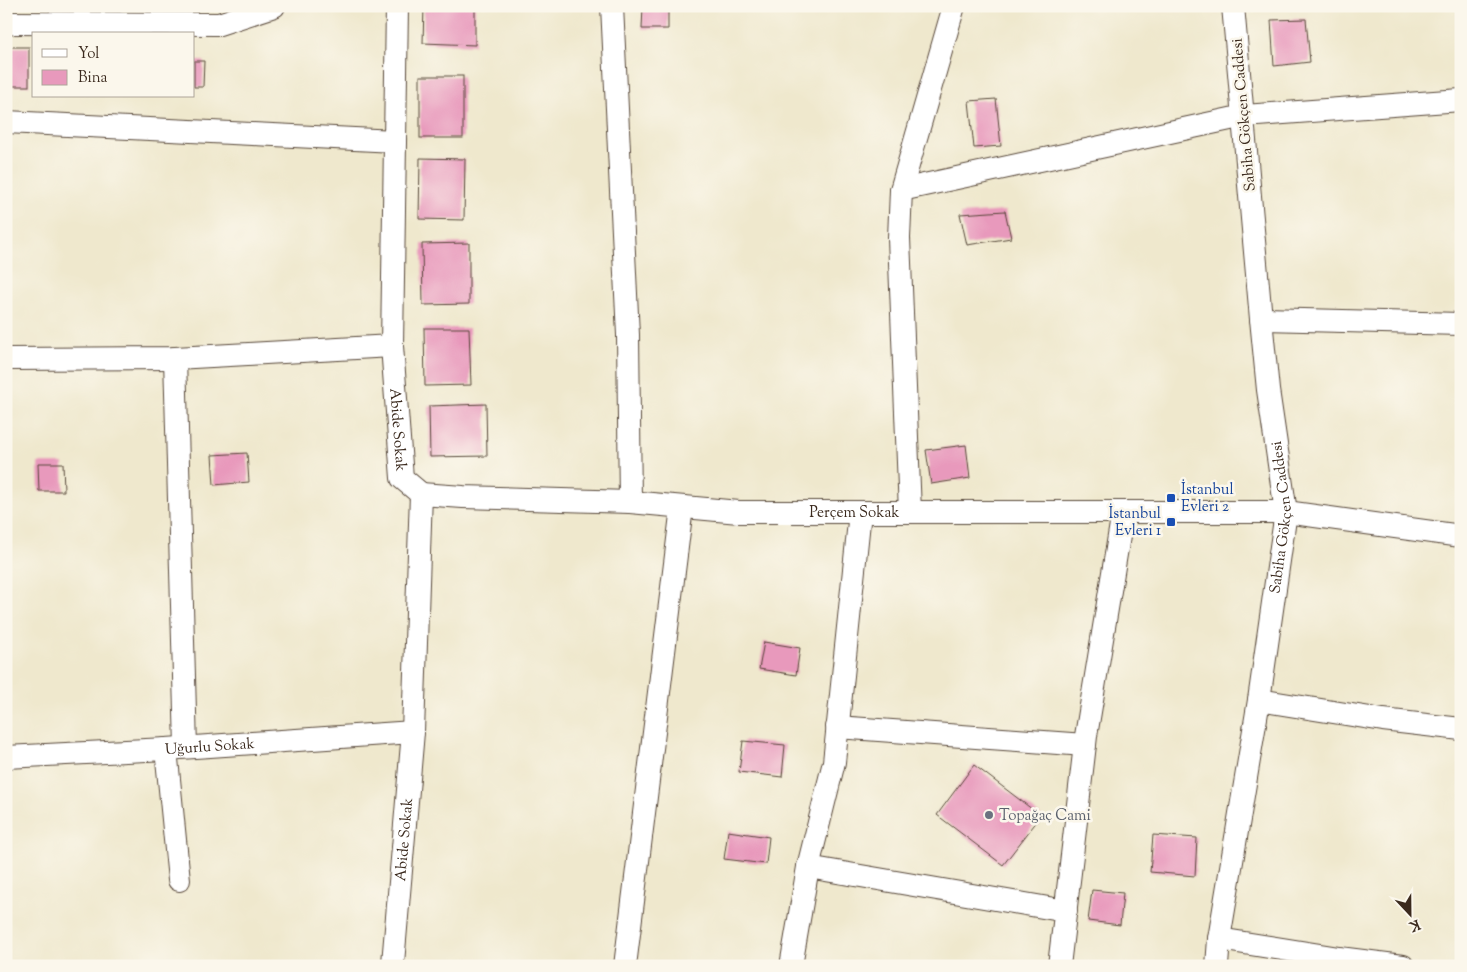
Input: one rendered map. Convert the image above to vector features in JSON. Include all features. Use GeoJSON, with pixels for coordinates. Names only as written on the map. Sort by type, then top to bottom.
{"type":"FeatureCollection","features":[{"type":"Feature","properties":{"kind":"street"},"geometry":{"type":"LineString","coordinates":[[6,23],[219,15],[274,6]]}},
{"type":"Feature","properties":{"kind":"street","name":"Abide Sokak"},"geometry":{"type":"LineString","coordinates":[[394,963],[414,732],[421,494],[402,478],[392,346],[397,6]]}},
{"type":"Feature","properties":{"kind":"street"},"geometry":{"type":"LineString","coordinates":[[612,6],[628,335],[630,502]]}},
{"type":"Feature","properties":{"kind":"street"},"geometry":{"type":"LineString","coordinates":[[910,512],[899,238],[901,190],[954,6]]}},
{"type":"Feature","properties":{"kind":"street","name":"Sabiha Gökçen Caddesi"},"geometry":{"type":"LineString","coordinates":[[1217,966],[1219,939],[1259,700],[1286,512],[1268,390],[1233,6]]}},
{"type":"Feature","properties":{"kind":"street"},"geometry":{"type":"LineString","coordinates":[[901,190],[1244,116],[1461,100]]}},
{"type":"Feature","properties":{"kind":"street"},"geometry":{"type":"LineString","coordinates":[[6,122],[395,141]]}},
{"type":"Feature","properties":{"kind":"street"},"geometry":{"type":"LineString","coordinates":[[1261,319],[1461,324]]}},
{"type":"Feature","properties":{"kind":"street"},"geometry":{"type":"LineString","coordinates":[[6,359],[175,358],[392,346]]}},
{"type":"Feature","properties":{"kind":"street"},"geometry":{"type":"LineString","coordinates":[[175,358],[176,748],[179,880]]}},
{"type":"Feature","properties":{"kind":"street","name":"Perçem Sokak"},"geometry":{"type":"LineString","coordinates":[[421,494],[473,498],[630,502],[739,512],[1286,512],[1461,536]]}},
{"type":"Feature","properties":{"kind":"street"},"geometry":{"type":"LineString","coordinates":[[624,966],[682,507]]}},
{"type":"Feature","properties":{"kind":"street"},"geometry":{"type":"LineString","coordinates":[[791,966],[808,867],[834,762],[860,512]]}},
{"type":"Feature","properties":{"kind":"street"},"geometry":{"type":"LineString","coordinates":[[1059,966],[1085,745],[1123,512]]}},
{"type":"Feature","properties":{"kind":"street"},"geometry":{"type":"LineString","coordinates":[[1259,700],[1383,720],[1461,729]]}},
{"type":"Feature","properties":{"kind":"street"},"geometry":{"type":"LineString","coordinates":[[837,727],[1085,745]]}},
{"type":"Feature","properties":{"kind":"street","name":"Uğurlu Sokak"},"geometry":{"type":"LineString","coordinates":[[6,758],[414,732]]}},
{"type":"Feature","properties":{"kind":"street"},"geometry":{"type":"LineString","coordinates":[[808,867],[1066,911]]}},
{"type":"Feature","properties":{"kind":"street"},"geometry":{"type":"LineString","coordinates":[[1219,939],[1403,966]]}},
{"type":"Feature","properties":{"kind":"building"},"geometry":{"type":"Polygon","coordinates":[[[424,6],[475,6],[475,45],[423,43],[424,6]]]}},
{"type":"Feature","properties":{"kind":"building"},"geometry":{"type":"Polygon","coordinates":[[[643,6],[668,6],[668,29],[642,29],[643,6]]]}},
{"type":"Feature","properties":{"kind":"building"},"geometry":{"type":"Polygon","coordinates":[[[1306,19],[1310,62],[1274,66],[1271,20],[1306,19]]]}},
{"type":"Feature","properties":{"kind":"building"},"geometry":{"type":"Polygon","coordinates":[[[6,47],[29,47],[29,86],[6,86],[6,47]]]}},
{"type":"Feature","properties":{"kind":"building"},"geometry":{"type":"Polygon","coordinates":[[[195,61],[204,61],[203,87],[195,87],[195,61]]]}},
{"type":"Feature","properties":{"kind":"building"},"geometry":{"type":"Polygon","coordinates":[[[420,76],[463,76],[463,138],[420,138],[420,76]]]}},
{"type":"Feature","properties":{"kind":"building"},"geometry":{"type":"Polygon","coordinates":[[[996,99],[1001,146],[974,148],[969,101],[996,99]]]}},
{"type":"Feature","properties":{"kind":"building"},"geometry":{"type":"Polygon","coordinates":[[[420,158],[465,159],[464,220],[419,219],[420,158]]]}},
{"type":"Feature","properties":{"kind":"building"},"geometry":{"type":"Polygon","coordinates":[[[1005,211],[1011,238],[967,245],[960,214],[1005,211]]]}},
{"type":"Feature","properties":{"kind":"building"},"geometry":{"type":"Polygon","coordinates":[[[469,243],[469,304],[423,305],[422,244],[469,243]]]}},
{"type":"Feature","properties":{"kind":"building"},"geometry":{"type":"Polygon","coordinates":[[[424,328],[469,328],[471,385],[425,386],[424,328]]]}},
{"type":"Feature","properties":{"kind":"building"},"geometry":{"type":"Polygon","coordinates":[[[486,404],[487,456],[430,457],[429,406],[486,404]]]}},
{"type":"Feature","properties":{"kind":"building"},"geometry":{"type":"Polygon","coordinates":[[[966,445],[970,478],[931,484],[926,450],[966,445]]]}},
{"type":"Feature","properties":{"kind":"building"},"geometry":{"type":"Polygon","coordinates":[[[247,453],[249,482],[214,485],[212,455],[247,453]]]}},
{"type":"Feature","properties":{"kind":"building"},"geometry":{"type":"Polygon","coordinates":[[[38,463],[63,463],[64,491],[39,491],[38,463]]]}},
{"type":"Feature","properties":{"kind":"building"},"geometry":{"type":"Polygon","coordinates":[[[764,642],[800,648],[796,675],[759,669],[764,642]]]}},
{"type":"Feature","properties":{"kind":"building"},"geometry":{"type":"Polygon","coordinates":[[[743,741],[785,745],[782,777],[739,772],[743,741]]]}},
{"type":"Feature","properties":{"kind":"building","name":"Topağaç Cami"},"geometry":{"type":"Polygon","coordinates":[[[974,765],[1041,816],[1003,865],[937,815],[974,765]]]}},
{"type":"Feature","properties":{"kind":"building"},"geometry":{"type":"Polygon","coordinates":[[[728,831],[769,837],[766,864],[724,859],[728,831]]]}},
{"type":"Feature","properties":{"kind":"building"},"geometry":{"type":"Polygon","coordinates":[[[1153,835],[1197,838],[1195,876],[1150,872],[1153,835]]]}},
{"type":"Feature","properties":{"kind":"building"},"geometry":{"type":"Polygon","coordinates":[[[1092,890],[1123,893],[1120,925],[1088,921],[1092,890]]]}},
{"type":"Feature","properties":{"kind":"place","name":"İstanbul Evleri 2"},"geometry":{"type":"Point","coordinates":[1171,498]}},
{"type":"Feature","properties":{"kind":"place","name":"İstanbul Evleri 1"},"geometry":{"type":"Point","coordinates":[1171,522]}},
{"type":"Feature","properties":{"kind":"place","name":"Topağaç Cami"},"geometry":{"type":"Point","coordinates":[989,815]}}]}
